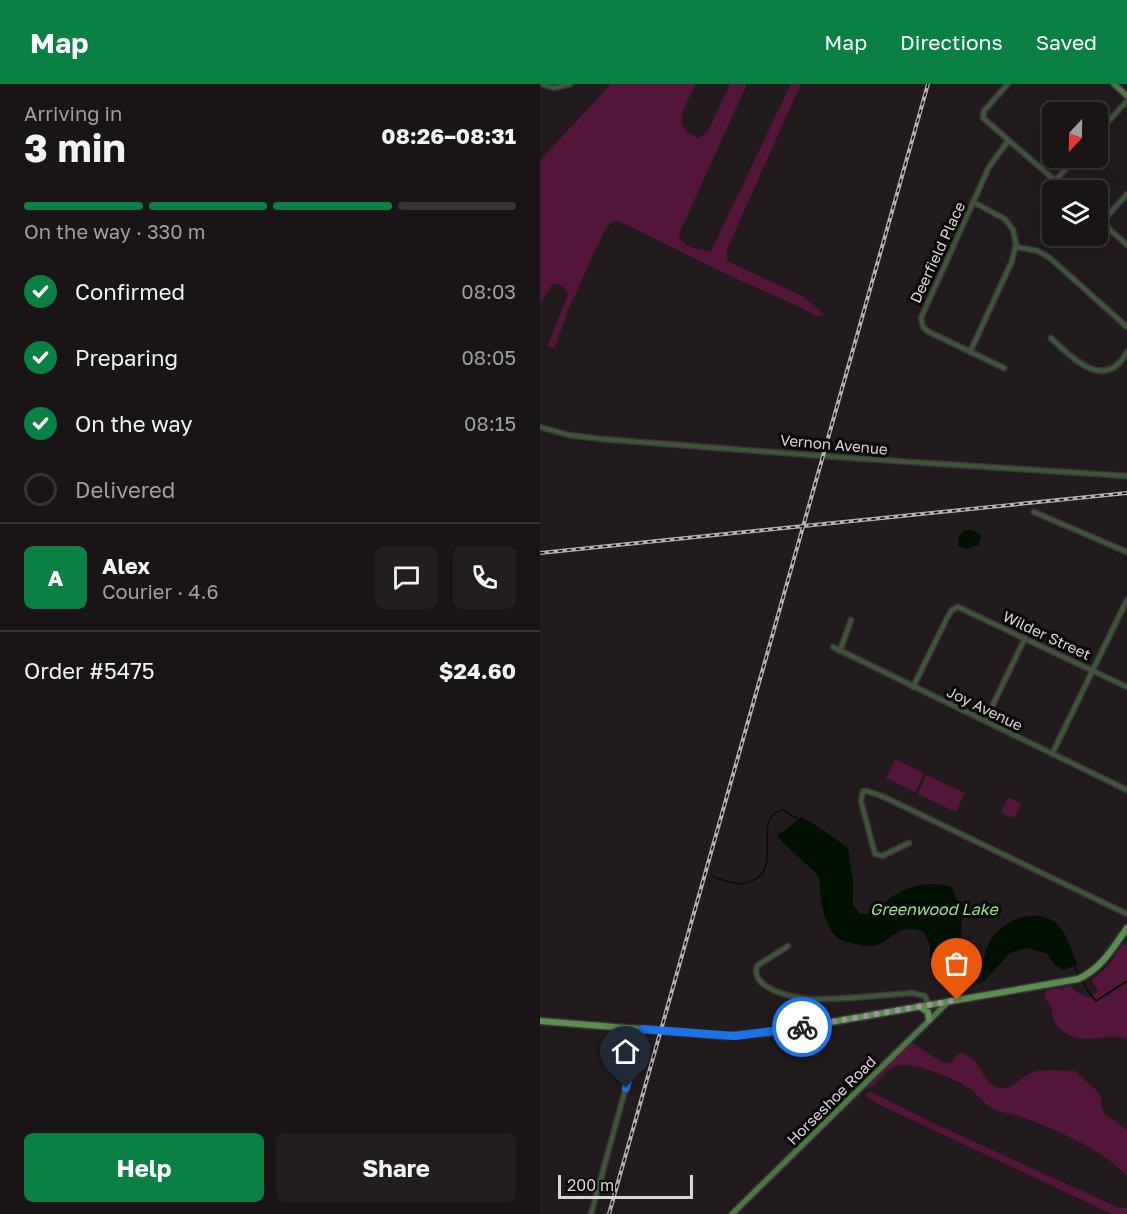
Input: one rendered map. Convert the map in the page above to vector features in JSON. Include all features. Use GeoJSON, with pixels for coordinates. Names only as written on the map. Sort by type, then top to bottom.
{"type":"FeatureCollection","features":[{"type":"Feature","properties":{"kind":"main road"},"geometry":{"type":"LineString","coordinates":[[540,1021],[719,1036],[747,1035],[1070,981],[1089,973],[1100,965],[1127,928]]}},
{"type":"Feature","properties":{"kind":"main road"},"geometry":{"type":"LineString","coordinates":[[920,1007],[928,1012],[929,1020]]}},
{"type":"Feature","properties":{"kind":"street"},"geometry":{"type":"LineString","coordinates":[[542,84],[554,88],[570,84]]}},
{"type":"Feature","properties":{"kind":"street"},"geometry":{"type":"LineString","coordinates":[[1008,84],[982,114],[983,118],[1054,180]]}},
{"type":"Feature","properties":{"kind":"street"},"geometry":{"type":"LineString","coordinates":[[1114,84],[1127,96]]}},
{"type":"Feature","properties":{"kind":"street"},"geometry":{"type":"LineString","coordinates":[[1108,122],[1127,101]]}},
{"type":"Feature","properties":{"kind":"street","name":"Deerfield Place"},"geometry":{"type":"LineString","coordinates":[[1004,368],[928,332],[923,327],[921,318],[992,162],[1008,141]]}},
{"type":"Feature","properties":{"kind":"street"},"geometry":{"type":"LineString","coordinates":[[1056,180],[1067,168]]}},
{"type":"Feature","properties":{"kind":"street"},"geometry":{"type":"LineString","coordinates":[[1108,212],[1127,194]]}},
{"type":"Feature","properties":{"kind":"street"},"geometry":{"type":"LineString","coordinates":[[970,352],[1012,261],[1016,247],[1014,234],[1005,219],[973,202]]}},
{"type":"Feature","properties":{"kind":"street"},"geometry":{"type":"LineString","coordinates":[[1108,227],[1127,245]]}},
{"type":"Feature","properties":{"kind":"street"},"geometry":{"type":"LineString","coordinates":[[1016,247],[1038,251],[1050,258],[1127,327]]}},
{"type":"Feature","properties":{"kind":"street"},"geometry":{"type":"LineString","coordinates":[[1051,338],[1082,366],[1091,370],[1113,367],[1122,360],[1127,352]]}},
{"type":"Feature","properties":{"kind":"street","name":"Vernon Avenue"},"geometry":{"type":"LineString","coordinates":[[540,427],[569,435],[609,439],[1127,477]]}},
{"type":"Feature","properties":{"kind":"street"},"geometry":{"type":"LineString","coordinates":[[1034,512],[1127,552]]}},
{"type":"Feature","properties":{"kind":"street"},"geometry":{"type":"LineString","coordinates":[[1052,754],[1127,600]]}},
{"type":"Feature","properties":{"kind":"street","name":"Wilder Street"},"geometry":{"type":"LineString","coordinates":[[914,687],[947,618],[956,608],[960,608],[1127,687]]}},
{"type":"Feature","properties":{"kind":"street"},"geometry":{"type":"LineString","coordinates":[[840,651],[851,620]]}},
{"type":"Feature","properties":{"kind":"street"},"geometry":{"type":"LineString","coordinates":[[985,721],[1024,638]]}},
{"type":"Feature","properties":{"kind":"street","name":"Joy Avenue"},"geometry":{"type":"LineString","coordinates":[[833,647],[1127,790]]}},
{"type":"Feature","properties":{"kind":"street"},"geometry":{"type":"LineString","coordinates":[[909,843],[882,856],[875,854],[861,801],[863,791],[867,790],[884,797],[1127,914]]}},
{"type":"Feature","properties":{"kind":"street"},"geometry":{"type":"LineString","coordinates":[[788,946],[757,966],[758,978],[767,987],[789,995],[812,999],[912,993],[925,996],[929,1005]]}},
{"type":"Feature","properties":{"kind":"street","name":"Horseshoe Road"},"geometry":{"type":"LineString","coordinates":[[732,1214],[947,1003]]}},
{"type":"Feature","properties":{"kind":"street"},"geometry":{"type":"LineString","coordinates":[[591,1214],[642,1029]]}},
{"type":"Feature","properties":{"kind":"shaded area"},"geometry":{"type":"Polygon","coordinates":[[[611,84],[696,84],[682,115],[682,122],[690,134],[699,138],[708,131],[730,84],[747,84],[679,234],[687,245],[711,251],[791,84],[801,84],[727,249],[727,261],[802,296],[825,315],[817,317],[619,221],[611,222],[604,232],[568,310],[555,347],[549,347],[548,344],[568,295],[559,284],[552,285],[540,304],[540,160],[611,84]]]}},
{"type":"Feature","properties":{"kind":"shaded area"},"geometry":{"type":"Polygon","coordinates":[[[895,759],[924,773],[915,792],[886,778],[895,759]]]}},
{"type":"Feature","properties":{"kind":"shaded area"},"geometry":{"type":"Polygon","coordinates":[[[926,775],[965,793],[956,812],[918,794],[926,775]]]}},
{"type":"Feature","properties":{"kind":"shaded area"},"geometry":{"type":"Polygon","coordinates":[[[1008,797],[1021,804],[1014,818],[1001,813],[1008,797]]]}},
{"type":"Feature","properties":{"kind":"shaded area"},"geometry":{"type":"Polygon","coordinates":[[[1127,944],[1127,1039],[1110,1037],[1084,1039],[1067,1034],[1054,1021],[1051,1007],[1045,999],[1046,990],[1071,986],[1084,996],[1095,994],[1098,990],[1091,980],[1108,966],[1122,945],[1127,944]]]}},
{"type":"Feature","properties":{"kind":"shaded area"},"geometry":{"type":"Polygon","coordinates":[[[911,1042],[944,1063],[951,1062],[958,1053],[964,1053],[977,1063],[988,1082],[998,1088],[1010,1087],[1037,1071],[1075,1071],[1097,1091],[1101,1097],[1101,1107],[1104,1113],[1127,1130],[1127,1176],[1104,1156],[1090,1148],[1029,1120],[995,1110],[969,1088],[936,1072],[916,1066],[900,1065],[888,1071],[872,1087],[866,1088],[911,1042]]]}},
{"type":"Feature","properties":{"kind":"shaded area"},"geometry":{"type":"Polygon","coordinates":[[[869,1091],[935,1124],[1117,1207],[1127,1208],[1127,1214],[1112,1214],[878,1104],[865,1096],[869,1091]]]}},
{"type":"Feature","properties":{"kind":"water"},"geometry":{"type":"Polygon","coordinates":[[[964,530],[972,530],[980,534],[979,545],[965,549],[958,546],[958,538],[964,530]]]}},
{"type":"Feature","properties":{"kind":"water","name":"Greenwood Lake"},"geometry":{"type":"Polygon","coordinates":[[[802,817],[848,848],[853,880],[853,905],[860,914],[873,914],[890,898],[919,885],[952,887],[963,915],[962,947],[950,970],[951,973],[966,969],[984,958],[990,942],[1002,927],[1016,919],[1033,916],[1049,919],[1060,927],[1078,965],[1063,970],[1054,964],[1046,953],[1026,948],[1010,953],[983,982],[958,986],[941,984],[930,967],[930,945],[924,932],[904,930],[872,946],[840,939],[828,926],[825,918],[819,877],[777,836],[802,817]]]}},
{"type":"Feature","properties":{"kind":"waterway"},"geometry":{"type":"LineString","coordinates":[[712,876],[737,884],[754,880],[763,871],[766,862],[767,830],[774,814],[783,810],[801,821]]}},
{"type":"Feature","properties":{"kind":"waterway"},"geometry":{"type":"LineString","coordinates":[[1074,966],[1079,975]]}},
{"type":"Feature","properties":{"kind":"waterway"},"geometry":{"type":"LineString","coordinates":[[1081,979],[1096,1001],[1127,981]]}},
{"type":"Feature","properties":{"kind":"railway"},"geometry":{"type":"LineString","coordinates":[[609,1214],[928,84]]}},
{"type":"Feature","properties":{"kind":"railway"},"geometry":{"type":"LineString","coordinates":[[540,553],[1127,493]]}},
{"type":"Feature","properties":{"kind":"way so far"},"geometry":{"type":"LineString","coordinates":[[802,1027],[957,1000]]}},
{"type":"Feature","properties":{"kind":"route"},"geometry":{"type":"LineString","coordinates":[[626,1088],[642,1029],[735,1036],[802,1027]]}}]}
